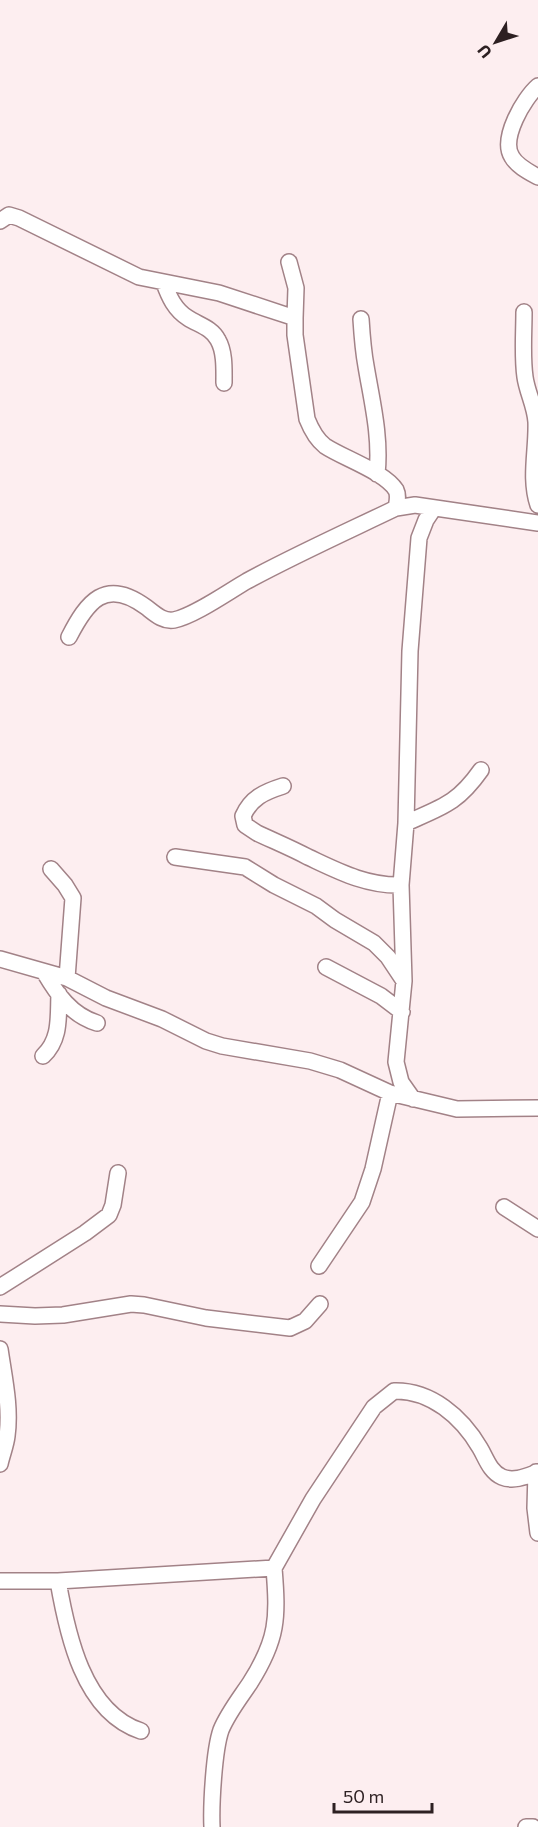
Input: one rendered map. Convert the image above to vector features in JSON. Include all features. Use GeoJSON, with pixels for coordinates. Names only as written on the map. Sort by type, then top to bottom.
{"type":"FeatureCollection","features":[{"type":"Feature","properties":{"kind":"street"},"geometry":{"type":"LineString","coordinates":[[538,86],[524,100],[514,123],[509,152],[517,163],[538,177]]}},
{"type":"Feature","properties":{"kind":"street"},"geometry":{"type":"LineString","coordinates":[[3,214],[20,218],[139,277],[219,293],[294,318]]}},
{"type":"Feature","properties":{"kind":"street"},"geometry":{"type":"LineString","coordinates":[[289,262],[296,288],[295,335],[307,419],[312,431],[324,446],[377,474],[397,492],[396,508]]}},
{"type":"Feature","properties":{"kind":"street"},"geometry":{"type":"LineString","coordinates":[[164,283],[175,307],[187,318],[211,331],[219,342],[224,383]]}},
{"type":"Feature","properties":{"kind":"street"},"geometry":{"type":"LineString","coordinates":[[524,312],[525,380],[536,422],[533,491],[538,505]]}},
{"type":"Feature","properties":{"kind":"street"},"geometry":{"type":"LineString","coordinates":[[361,319],[376,416],[379,458],[377,474]]}},
{"type":"Feature","properties":{"kind":"street"},"geometry":{"type":"LineString","coordinates":[[69,637],[88,605],[95,598],[105,594],[128,598],[142,604],[162,618],[177,619],[209,604],[247,581],[396,508],[416,506],[538,523]]}},
{"type":"Feature","properties":{"kind":"street"},"geometry":{"type":"LineString","coordinates":[[413,1099],[401,1082],[396,1062],[405,981],[401,885],[406,823],[410,651],[419,538],[434,508]]}},
{"type":"Feature","properties":{"kind":"street"},"geometry":{"type":"LineString","coordinates":[[406,823],[444,807],[458,798],[482,770]]}},
{"type":"Feature","properties":{"kind":"street"},"geometry":{"type":"LineString","coordinates":[[283,786],[266,791],[252,802],[243,816],[245,825],[256,833],[339,872],[360,880],[401,885]]}},
{"type":"Feature","properties":{"kind":"street"},"geometry":{"type":"LineString","coordinates":[[175,857],[245,867],[274,885],[316,906],[374,943],[388,957],[405,981]]}},
{"type":"Feature","properties":{"kind":"street"},"geometry":{"type":"LineString","coordinates":[[51,869],[73,898],[67,978]]}},
{"type":"Feature","properties":{"kind":"street"},"geometry":{"type":"LineString","coordinates":[[0,959],[67,978],[106,999],[162,1019],[206,1041],[222,1046],[310,1061],[351,1075],[390,1093],[457,1109],[538,1108]]}},
{"type":"Feature","properties":{"kind":"street"},"geometry":{"type":"LineString","coordinates":[[326,967],[381,996],[402,1012]]}},
{"type":"Feature","properties":{"kind":"street"},"geometry":{"type":"LineString","coordinates":[[44,972],[75,1013],[97,1023]]}},
{"type":"Feature","properties":{"kind":"street"},"geometry":{"type":"LineString","coordinates":[[43,1056],[57,1036],[59,994]]}},
{"type":"Feature","properties":{"kind":"street"},"geometry":{"type":"LineString","coordinates":[[319,1266],[362,1202],[373,1169],[390,1093]]}},
{"type":"Feature","properties":{"kind":"street"},"geometry":{"type":"LineString","coordinates":[[0,1287],[104,1220],[113,1205],[118,1173]]}},
{"type":"Feature","properties":{"kind":"street"},"geometry":{"type":"LineString","coordinates":[[504,1207],[538,1229]]}},
{"type":"Feature","properties":{"kind":"street"},"geometry":{"type":"LineString","coordinates":[[0,1314],[63,1315],[131,1304],[272,1328],[290,1328],[305,1321],[320,1304]]}},
{"type":"Feature","properties":{"kind":"street"},"geometry":{"type":"LineString","coordinates":[[0,1348],[7,1396],[8,1434],[0,1464]]}},
{"type":"Feature","properties":{"kind":"street"},"geometry":{"type":"LineString","coordinates":[[212,1827],[216,1750],[221,1731],[262,1664],[274,1633],[277,1613],[274,1568],[314,1499],[374,1407],[394,1391],[418,1394],[431,1399],[452,1414],[466,1428],[480,1447],[489,1467],[500,1477],[524,1478],[537,1472],[535,1508],[538,1533]]}},
{"type":"Feature","properties":{"kind":"street"},"geometry":{"type":"LineString","coordinates":[[0,1581],[58,1581],[274,1568]]}},
{"type":"Feature","properties":{"kind":"street"},"geometry":{"type":"LineString","coordinates":[[58,1581],[66,1627],[89,1683],[117,1719],[141,1731]]}},
{"type":"Feature","properties":{"kind":"street"},"geometry":{"type":"LineString","coordinates":[[526,1827],[533,1827]]}}]}
